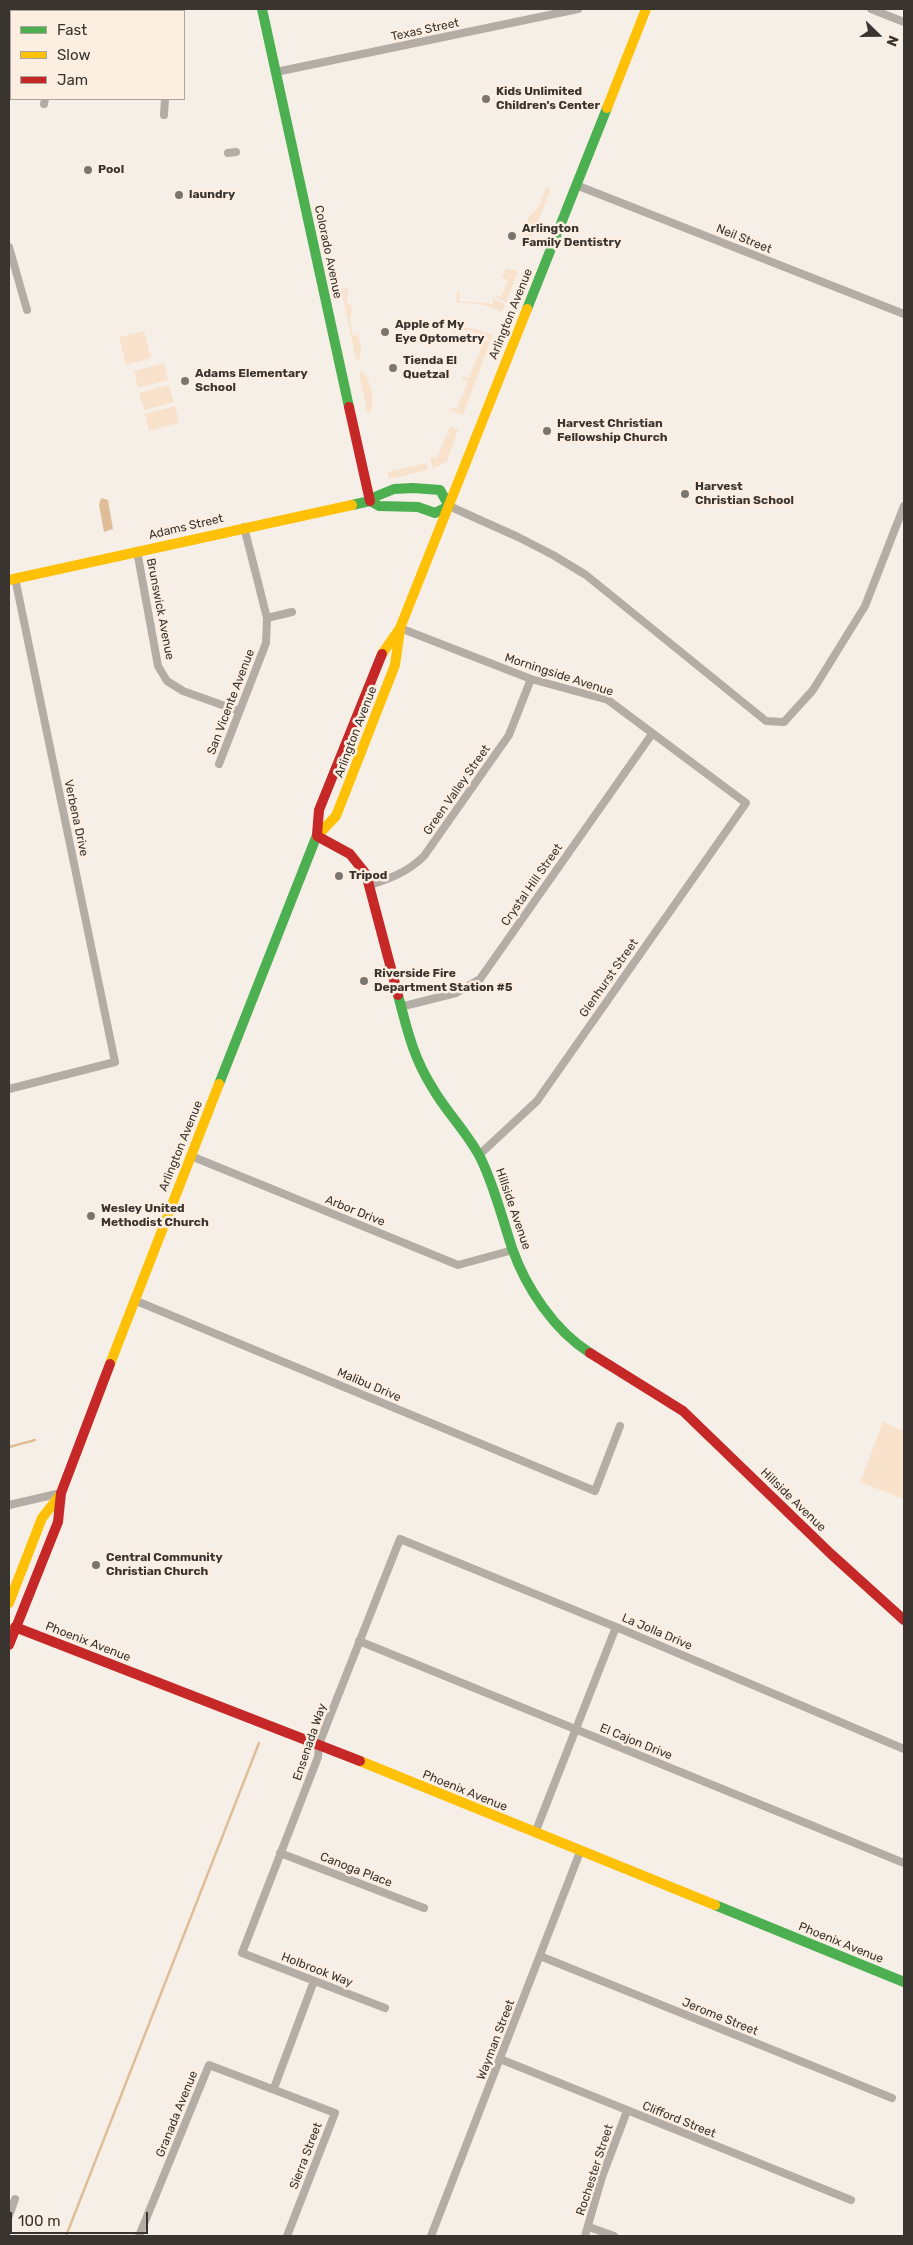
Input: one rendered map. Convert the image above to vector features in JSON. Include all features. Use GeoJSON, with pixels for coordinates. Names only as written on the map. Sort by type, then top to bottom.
{"type":"FeatureCollection","features":[{"type":"Feature","properties":{"kind":"main road","name":"Colorado Avenue"},"geometry":{"type":"LineString","coordinates":[[262,9],[370,501]]}},
{"type":"Feature","properties":{"kind":"main road","name":"Arlington Avenue"},"geometry":{"type":"LineString","coordinates":[[9,1645],[12,1628],[58,1522],[61,1493],[134,1300],[317,836],[319,810],[379,659],[400,628],[646,9]]}},
{"type":"Feature","properties":{"kind":"main road","name":"Adams Street"},"geometry":{"type":"LineString","coordinates":[[12,579],[370,501],[376,496],[389,491],[419,486],[440,490],[449,506],[435,513],[418,507],[379,506],[370,501]]}},
{"type":"Feature","properties":{"kind":"main road","name":"Arlington Avenue"},"geometry":{"type":"LineString","coordinates":[[317,836],[336,816],[396,665],[400,628]]}},
{"type":"Feature","properties":{"kind":"main road","name":"Hillside Avenue"},"geometry":{"type":"LineString","coordinates":[[317,836],[358,859],[363,867],[370,885],[413,1052],[422,1071],[479,1154],[491,1179],[513,1250],[533,1292],[548,1314],[582,1348],[683,1411],[824,1548],[904,1620]]}},
{"type":"Feature","properties":{"kind":"main road","name":"Arlington Avenue"},"geometry":{"type":"LineString","coordinates":[[9,1603],[42,1518],[61,1493]]}},
{"type":"Feature","properties":{"kind":"main road","name":"Phoenix Avenue"},"geometry":{"type":"LineString","coordinates":[[12,1628],[319,1744],[580,1852],[904,1982]]}},
{"type":"Feature","properties":{"kind":"street","name":"Texas Street"},"geometry":{"type":"LineString","coordinates":[[276,72],[578,9]]}},
{"type":"Feature","properties":{"kind":"street"},"geometry":{"type":"LineString","coordinates":[[871,9],[904,22]]}},
{"type":"Feature","properties":{"kind":"street"},"geometry":{"type":"LineString","coordinates":[[164,115],[165,100]]}},
{"type":"Feature","properties":{"kind":"street"},"geometry":{"type":"LineString","coordinates":[[228,153],[236,152]]}},
{"type":"Feature","properties":{"kind":"street","name":"Neil Street"},"geometry":{"type":"LineString","coordinates":[[576,185],[904,314]]}},
{"type":"Feature","properties":{"kind":"street"},"geometry":{"type":"LineString","coordinates":[[9,252],[27,310]]}},
{"type":"Feature","properties":{"kind":"street"},"geometry":{"type":"LineString","coordinates":[[449,506],[535,546],[586,575],[766,721],[784,722],[813,690],[865,606],[904,506]]}},
{"type":"Feature","properties":{"kind":"street","name":"San Vicente Avenue"},"geometry":{"type":"LineString","coordinates":[[220,764],[266,643],[267,618],[244,527]]}},
{"type":"Feature","properties":{"kind":"street","name":"Brunswick Avenue"},"geometry":{"type":"LineString","coordinates":[[137,551],[158,666],[167,681],[183,691],[239,711]]}},
{"type":"Feature","properties":{"kind":"street","name":"Verbena Drive"},"geometry":{"type":"LineString","coordinates":[[9,1089],[115,1062],[12,579]]}},
{"type":"Feature","properties":{"kind":"street"},"geometry":{"type":"LineString","coordinates":[[267,618],[292,612]]}},
{"type":"Feature","properties":{"kind":"street","name":"Morningside Avenue"},"geometry":{"type":"LineString","coordinates":[[400,628],[531,679],[608,700],[746,803]]}},
{"type":"Feature","properties":{"kind":"street","name":"Green Valley Street"},"geometry":{"type":"LineString","coordinates":[[370,885],[398,876],[412,868],[424,856],[509,735],[531,679]]}},
{"type":"Feature","properties":{"kind":"street","name":"Crystal Hill Street"},"geometry":{"type":"LineString","coordinates":[[400,1007],[456,992],[480,979],[652,734]]}},
{"type":"Feature","properties":{"kind":"street","name":"Glenhurst Street"},"geometry":{"type":"LineString","coordinates":[[479,1154],[537,1100],[746,803]]}},
{"type":"Feature","properties":{"kind":"street","name":"Arbor Drive"},"geometry":{"type":"LineString","coordinates":[[191,1156],[458,1265],[513,1250]]}},
{"type":"Feature","properties":{"kind":"street","name":"Malibu Drive"},"geometry":{"type":"LineString","coordinates":[[134,1300],[595,1491],[620,1426]]}},
{"type":"Feature","properties":{"kind":"street"},"geometry":{"type":"LineString","coordinates":[[9,1504],[61,1493]]}},
{"type":"Feature","properties":{"kind":"street","name":"La Jolla Drive"},"geometry":{"type":"LineString","coordinates":[[400,1540],[616,1627],[904,1748]]}},
{"type":"Feature","properties":{"kind":"street","name":"Ensenada Way"},"geometry":{"type":"LineString","coordinates":[[242,1954],[318,1758],[319,1744],[400,1540]]}},
{"type":"Feature","properties":{"kind":"street"},"geometry":{"type":"LineString","coordinates":[[535,1833],[616,1627]]}},
{"type":"Feature","properties":{"kind":"street","name":"El Cajon Drive"},"geometry":{"type":"LineString","coordinates":[[359,1641],[904,1863]]}},
{"type":"Feature","properties":{"kind":"street","name":"Wayman Street"},"geometry":{"type":"LineString","coordinates":[[431,2236],[580,1852]]}},
{"type":"Feature","properties":{"kind":"street","name":"Canoga Place"},"geometry":{"type":"LineString","coordinates":[[280,1853],[424,1908]]}},
{"type":"Feature","properties":{"kind":"street","name":"Holbrook Way"},"geometry":{"type":"LineString","coordinates":[[242,1954],[385,2008]]}},
{"type":"Feature","properties":{"kind":"street","name":"Jerome Street"},"geometry":{"type":"LineString","coordinates":[[540,1956],[892,2098]]}},
{"type":"Feature","properties":{"kind":"street"},"geometry":{"type":"LineString","coordinates":[[274,2088],[314,1981]]}},
{"type":"Feature","properties":{"kind":"street","name":"Clifford Street"},"geometry":{"type":"LineString","coordinates":[[500,2059],[627,2112],[851,2200]]}},
{"type":"Feature","properties":{"kind":"street","name":"Granada Avenue"},"geometry":{"type":"LineString","coordinates":[[140,2236],[209,2065],[274,2088]]}},
{"type":"Feature","properties":{"kind":"street","name":"Sierra Street"},"geometry":{"type":"LineString","coordinates":[[274,2088],[335,2113],[287,2236]]}},
{"type":"Feature","properties":{"kind":"street","name":"Rochester Street"},"geometry":{"type":"LineString","coordinates":[[586,2236],[602,2177],[627,2112]]}},
{"type":"Feature","properties":{"kind":"street"},"geometry":{"type":"LineString","coordinates":[[9,2216],[15,2199]]}},
{"type":"Feature","properties":{"kind":"street"},"geometry":{"type":"LineString","coordinates":[[589,2226],[614,2236]]}},
{"type":"Feature","properties":{"kind":"shaded area"},"geometry":{"type":"Polygon","coordinates":[[[546,188],[549,188],[550,191],[528,247],[524,246],[526,225],[529,217],[539,206],[546,188]]]}},
{"type":"Feature","properties":{"kind":"shaded area"},"geometry":{"type":"Polygon","coordinates":[[[506,269],[518,272],[506,302],[497,298],[496,295],[501,297],[508,280],[502,278],[506,269]]]}},
{"type":"Feature","properties":{"kind":"shaded area"},"geometry":{"type":"Polygon","coordinates":[[[341,288],[348,289],[347,304],[352,305],[350,321],[353,336],[358,335],[361,347],[360,359],[356,360],[341,288]]]}},
{"type":"Feature","properties":{"kind":"shaded area"},"geometry":{"type":"Polygon","coordinates":[[[457,292],[460,292],[459,301],[493,304],[493,296],[495,300],[505,304],[502,312],[484,305],[456,302],[457,292]]]}},
{"type":"Feature","properties":{"kind":"shaded area"},"geometry":{"type":"Polygon","coordinates":[[[454,326],[476,329],[493,335],[491,340],[481,336],[477,339],[474,337],[475,331],[456,329],[455,336],[453,336],[454,326]]]}},
{"type":"Feature","properties":{"kind":"shaded area"},"geometry":{"type":"Polygon","coordinates":[[[144,331],[151,358],[126,365],[119,337],[144,331]]]}},
{"type":"Feature","properties":{"kind":"shaded area"},"geometry":{"type":"Polygon","coordinates":[[[481,339],[490,342],[463,415],[449,410],[450,407],[457,409],[468,381],[462,378],[463,376],[469,378],[483,343],[477,341],[481,339]]]}},
{"type":"Feature","properties":{"kind":"shaded area"},"geometry":{"type":"Polygon","coordinates":[[[164,363],[168,380],[138,388],[134,371],[164,363]]]}},
{"type":"Feature","properties":{"kind":"shaded area"},"geometry":{"type":"Polygon","coordinates":[[[363,372],[370,385],[372,396],[371,411],[367,412],[359,373],[363,372]]]}},
{"type":"Feature","properties":{"kind":"shaded area"},"geometry":{"type":"Polygon","coordinates":[[[169,385],[174,402],[144,410],[139,393],[169,385]]]}},
{"type":"Feature","properties":{"kind":"shaded area"},"geometry":{"type":"Polygon","coordinates":[[[175,406],[179,423],[149,431],[145,414],[175,406]]]}},
{"type":"Feature","properties":{"kind":"shaded area"},"geometry":{"type":"Polygon","coordinates":[[[450,426],[458,430],[447,461],[433,469],[430,457],[437,458],[450,426]]]}},
{"type":"Feature","properties":{"kind":"shaded area"},"geometry":{"type":"Polygon","coordinates":[[[427,463],[428,470],[389,479],[387,472],[427,463]]]}},
{"type":"Feature","properties":{"kind":"shaded area"},"geometry":{"type":"Polygon","coordinates":[[[101,498],[108,500],[113,529],[104,532],[99,505],[101,498]]]}},
{"type":"Feature","properties":{"kind":"shaded area"},"geometry":{"type":"Polygon","coordinates":[[[883,1422],[904,1431],[904,1499],[860,1482],[883,1422]]]}},
{"type":"Feature","properties":{"kind":"waterway"},"geometry":{"type":"LineString","coordinates":[[9,1447],[35,1440]]}},
{"type":"Feature","properties":{"kind":"waterway"},"geometry":{"type":"LineString","coordinates":[[66,2236],[259,1743]]}},
{"type":"Feature","properties":{"kind":"traffic: fast"},"geometry":{"type":"LineString","coordinates":[[262,9],[349,407]]}},
{"type":"Feature","properties":{"kind":"traffic: fast"},"geometry":{"type":"LineString","coordinates":[[527,309],[607,108]]}},
{"type":"Feature","properties":{"kind":"traffic: fast"},"geometry":{"type":"LineString","coordinates":[[352,505],[370,501],[394,489],[413,488],[440,490],[449,506],[435,513],[418,507],[379,506],[370,501]]}},
{"type":"Feature","properties":{"kind":"traffic: fast"},"geometry":{"type":"LineString","coordinates":[[219,1084],[317,835]]}},
{"type":"Feature","properties":{"kind":"traffic: fast"},"geometry":{"type":"LineString","coordinates":[[398,995],[411,1043],[420,1065],[425,1076],[481,1159],[512,1248],[533,1293],[565,1333],[590,1353]]}},
{"type":"Feature","properties":{"kind":"traffic: fast"},"geometry":{"type":"LineString","coordinates":[[715,1905],[904,1982]]}},
{"type":"Feature","properties":{"kind":"traffic: slow"},"geometry":{"type":"LineString","coordinates":[[607,108],[646,9]]}},
{"type":"Feature","properties":{"kind":"traffic: slow"},"geometry":{"type":"LineString","coordinates":[[382,654],[400,628],[527,309]]}},
{"type":"Feature","properties":{"kind":"traffic: slow"},"geometry":{"type":"LineString","coordinates":[[9,580],[352,505]]}},
{"type":"Feature","properties":{"kind":"traffic: slow"},"geometry":{"type":"LineString","coordinates":[[317,836],[336,816],[395,665],[400,630]]}},
{"type":"Feature","properties":{"kind":"traffic: slow"},"geometry":{"type":"LineString","coordinates":[[110,1364],[219,1084]]}},
{"type":"Feature","properties":{"kind":"traffic: slow"},"geometry":{"type":"LineString","coordinates":[[9,1603],[42,1518],[60,1495]]}},
{"type":"Feature","properties":{"kind":"traffic: slow"},"geometry":{"type":"LineString","coordinates":[[360,1761],[715,1905]]}},
{"type":"Feature","properties":{"kind":"traffic: jam"},"geometry":{"type":"LineString","coordinates":[[349,407],[370,501]]}},
{"type":"Feature","properties":{"kind":"traffic: jam"},"geometry":{"type":"LineString","coordinates":[[317,835],[319,810],[382,654]]}},
{"type":"Feature","properties":{"kind":"traffic: jam"},"geometry":{"type":"LineString","coordinates":[[317,836],[350,854],[366,874],[398,995]]}},
{"type":"Feature","properties":{"kind":"traffic: jam"},"geometry":{"type":"LineString","coordinates":[[590,1353],[683,1411],[831,1554],[904,1620]]}},
{"type":"Feature","properties":{"kind":"traffic: jam"},"geometry":{"type":"LineString","coordinates":[[9,1645],[58,1522],[61,1493],[110,1364]]}},
{"type":"Feature","properties":{"kind":"traffic: jam"},"geometry":{"type":"LineString","coordinates":[[15,1627],[360,1761]]}},
{"type":"Feature","properties":{"kind":"place","name":"Kids Unlimited Children's Center"},"geometry":{"type":"Point","coordinates":[486,99]}},
{"type":"Feature","properties":{"kind":"place","name":"Pool"},"geometry":{"type":"Point","coordinates":[88,170]}},
{"type":"Feature","properties":{"kind":"place","name":"laundry"},"geometry":{"type":"Point","coordinates":[179,195]}},
{"type":"Feature","properties":{"kind":"place","name":"Arlington Family Dentistry"},"geometry":{"type":"Point","coordinates":[512,236]}},
{"type":"Feature","properties":{"kind":"place","name":"Apple of My Eye Optometry"},"geometry":{"type":"Point","coordinates":[385,332]}},
{"type":"Feature","properties":{"kind":"place","name":"Tienda El Quetzal"},"geometry":{"type":"Point","coordinates":[393,368]}},
{"type":"Feature","properties":{"kind":"place","name":"Adams Elementary School"},"geometry":{"type":"Point","coordinates":[185,381]}},
{"type":"Feature","properties":{"kind":"place","name":"Harvest Christian Fellowship Church"},"geometry":{"type":"Point","coordinates":[547,431]}},
{"type":"Feature","properties":{"kind":"place","name":"Harvest Christian School"},"geometry":{"type":"Point","coordinates":[685,494]}},
{"type":"Feature","properties":{"kind":"place","name":"Tripod"},"geometry":{"type":"Point","coordinates":[339,876]}},
{"type":"Feature","properties":{"kind":"place","name":"Riverside Fire Department Station #5"},"geometry":{"type":"Point","coordinates":[364,981]}},
{"type":"Feature","properties":{"kind":"place","name":"Wesley United Methodist Church"},"geometry":{"type":"Point","coordinates":[91,1216]}},
{"type":"Feature","properties":{"kind":"place","name":"Central Community Christian Church"},"geometry":{"type":"Point","coordinates":[96,1565]}}]}
